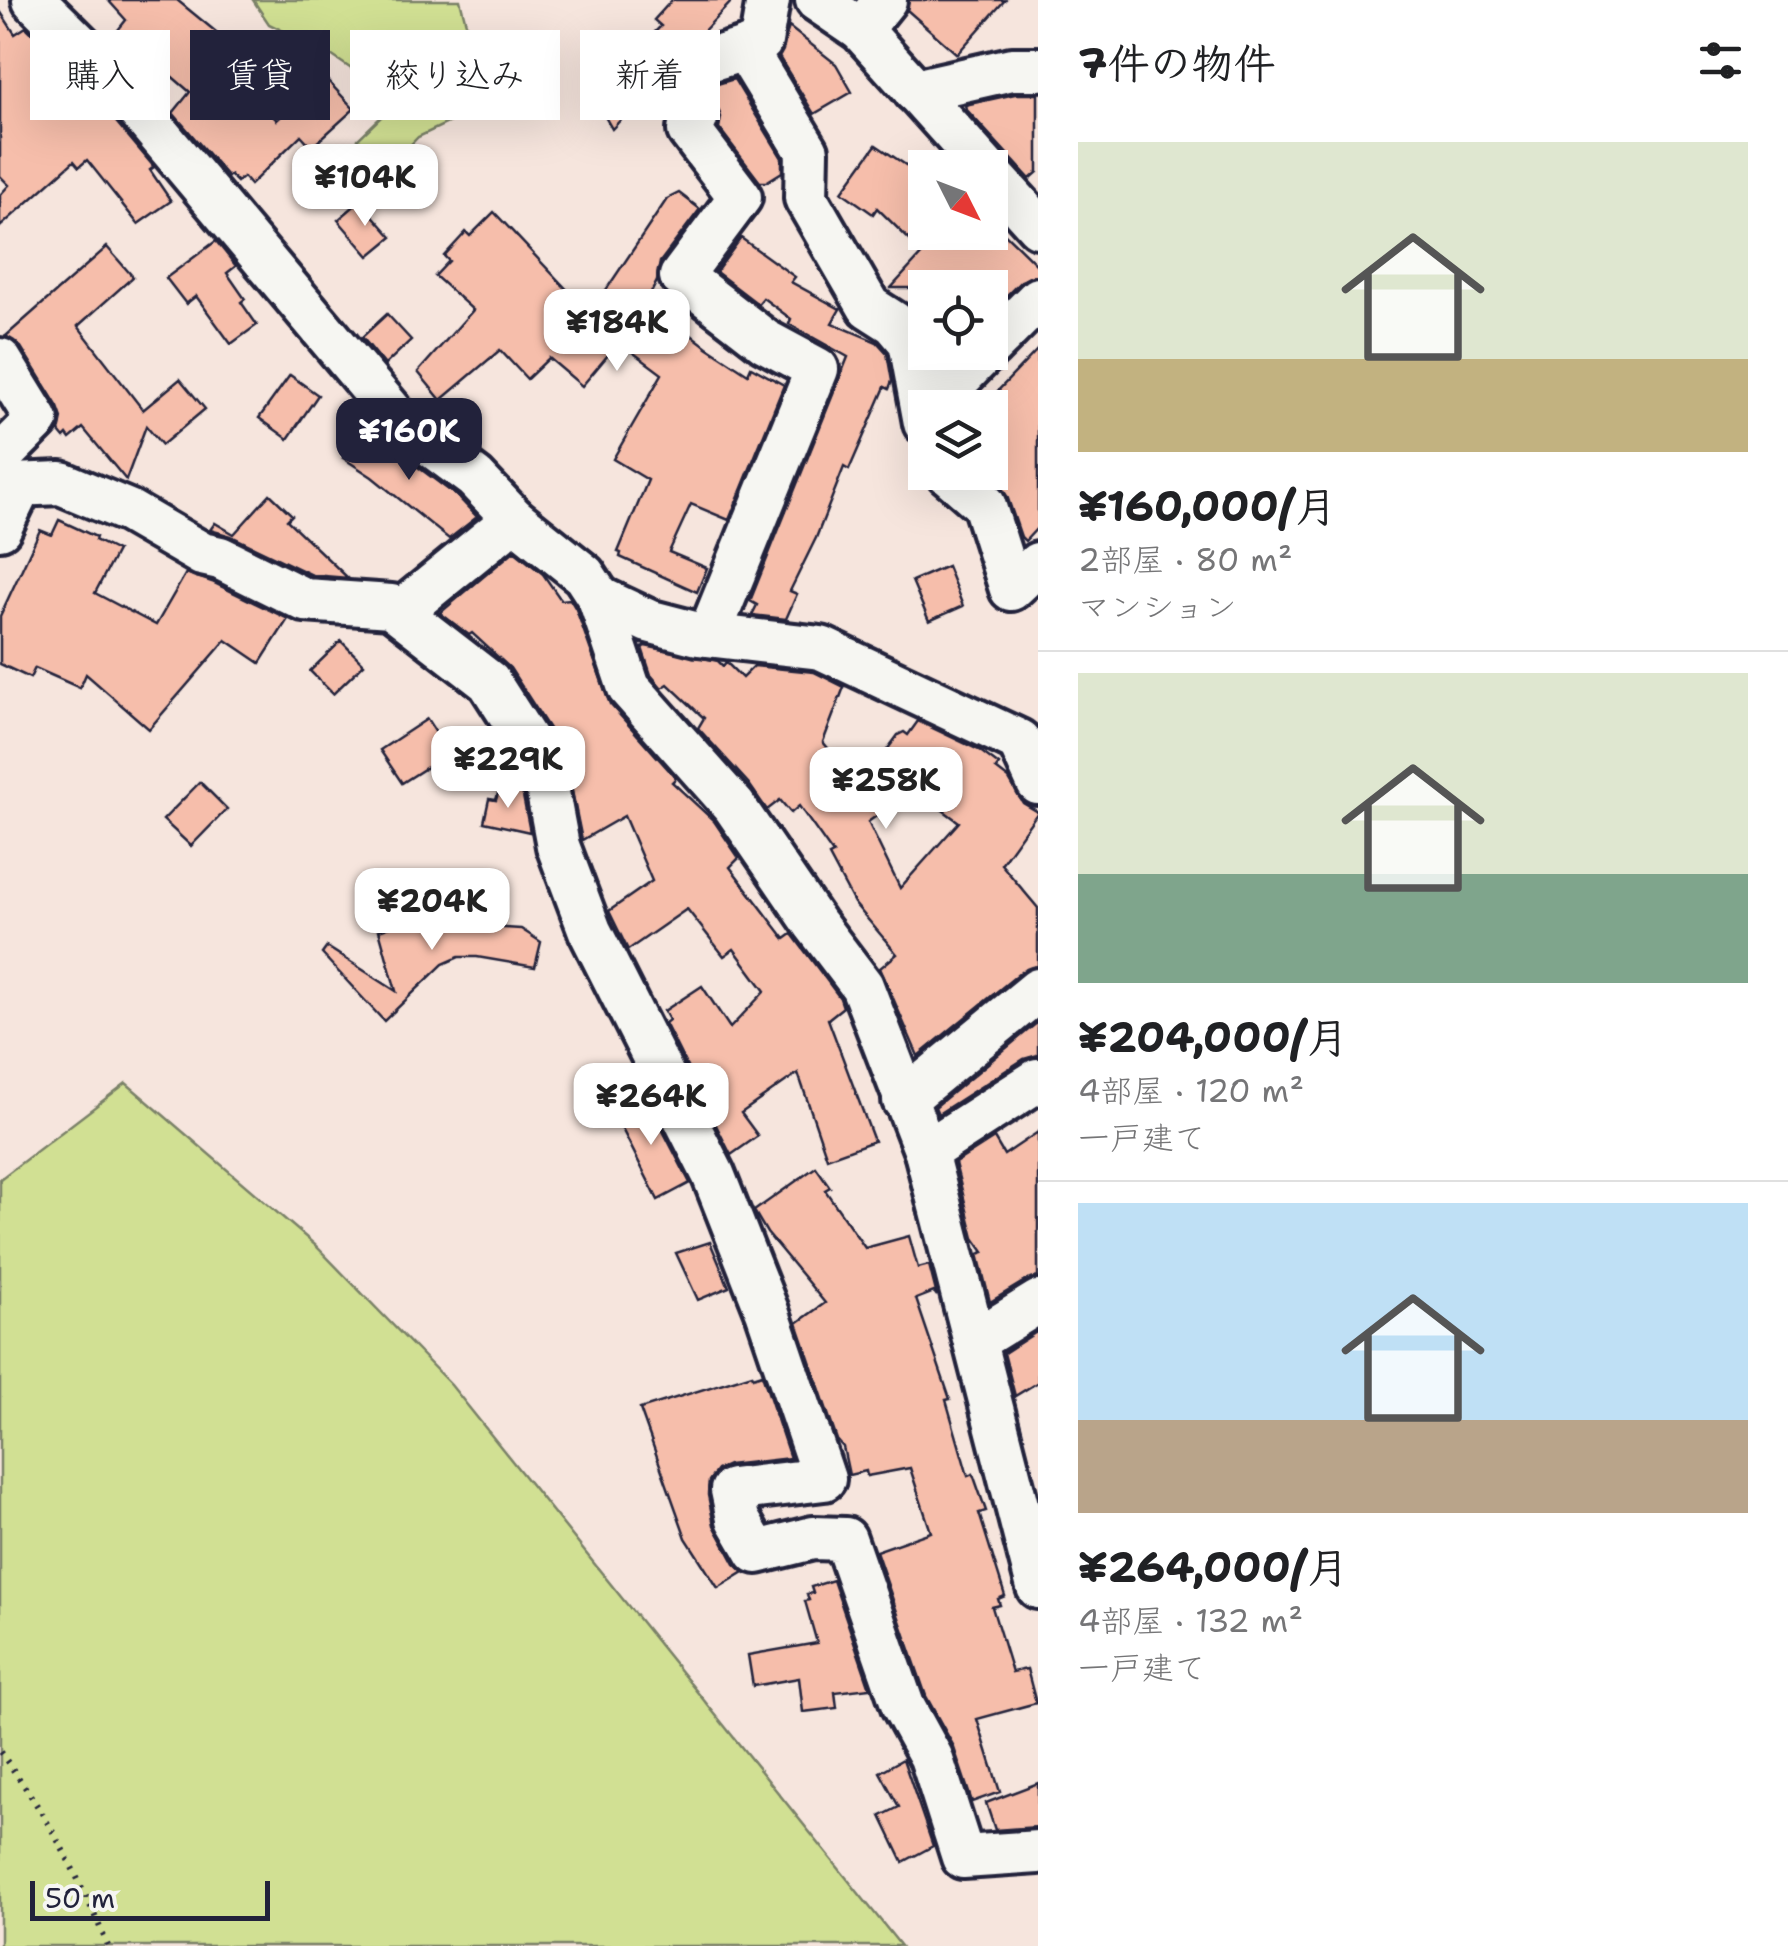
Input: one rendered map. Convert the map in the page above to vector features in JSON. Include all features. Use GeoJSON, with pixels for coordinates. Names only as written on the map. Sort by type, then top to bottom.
{"type":"FeatureCollection","features":[{"type":"Feature","properties":{"kind":"street"},"geometry":{"type":"LineString","coordinates":[[34,0],[103,68],[401,423],[474,478],[514,519],[584,575],[599,598],[629,688],[734,806],[814,924],[862,986],[926,1152],[1038,1587]]}},
{"type":"Feature","properties":{"kind":"street"},"geometry":{"type":"LineString","coordinates":[[709,635],[817,369],[764,341],[681,276],[740,198],[689,130],[696,119],[664,74],[761,41],[768,0]]}},
{"type":"Feature","properties":{"kind":"street"},"geometry":{"type":"LineString","coordinates":[[817,0],[873,15],[916,91],[969,150]]}},
{"type":"Feature","properties":{"kind":"street"},"geometry":{"type":"LineString","coordinates":[[745,49],[806,151],[806,198],[868,307],[894,323],[910,342],[919,390]]}},
{"type":"Feature","properties":{"kind":"street"},"geometry":{"type":"LineString","coordinates":[[916,91],[1012,69],[1038,70]]}},
{"type":"Feature","properties":{"kind":"street"},"geometry":{"type":"LineString","coordinates":[[1008,193],[1038,226]]}},
{"type":"Feature","properties":{"kind":"street"},"geometry":{"type":"LineString","coordinates":[[1008,330],[1038,299]]}},
{"type":"Feature","properties":{"kind":"street"},"geometry":{"type":"LineString","coordinates":[[0,360],[37,420],[7,474],[0,528]]}},
{"type":"Feature","properties":{"kind":"street"},"geometry":{"type":"LineString","coordinates":[[948,390],[968,370]]}},
{"type":"Feature","properties":{"kind":"street"},"geometry":{"type":"LineString","coordinates":[[7,474],[62,484],[128,510],[202,554],[220,558],[305,600],[391,606],[489,682],[543,766],[558,846],[590,931],[713,1174],[767,1311],[824,1480],[732,1490],[738,1518],[756,1552],[813,1538],[845,1539],[903,1706],[930,1756],[963,1856],[1038,1852]]}},
{"type":"Feature","properties":{"kind":"street"},"geometry":{"type":"LineString","coordinates":[[968,490],[984,504],[1011,590],[1038,564]]}},
{"type":"Feature","properties":{"kind":"street"},"geometry":{"type":"LineString","coordinates":[[400,612],[514,519]]}},
{"type":"Feature","properties":{"kind":"street"},"geometry":{"type":"LineString","coordinates":[[599,598],[648,621],[709,635],[821,648],[1019,741],[1038,782]]}},
{"type":"Feature","properties":{"kind":"street"},"geometry":{"type":"LineString","coordinates":[[904,1100],[1038,990]]}},
{"type":"Feature","properties":{"kind":"street"},"geometry":{"type":"LineString","coordinates":[[926,1152],[1038,1080]]}},
{"type":"Feature","properties":{"kind":"street"},"geometry":{"type":"LineString","coordinates":[[975,1341],[1038,1302]]}},
{"type":"Feature","properties":{"kind":"path"},"geometry":{"type":"LineString","coordinates":[[0,1752],[38,1803],[67,1853],[108,1946]]}},
{"type":"Feature","properties":{"kind":"green space"},"geometry":{"type":"Polygon","coordinates":[[[253,0],[460,0],[467,27],[473,30],[350,30],[350,68],[330,54],[330,30],[281,30],[269,24],[253,0]]]}},
{"type":"Feature","properties":{"kind":"green space"},"geometry":{"type":"Polygon","coordinates":[[[378,120],[454,120],[418,137],[397,159],[372,175],[354,176],[358,139],[378,120]]]}},
{"type":"Feature","properties":{"kind":"green space"},"geometry":{"type":"Polygon","coordinates":[[[126,1083],[315,1245],[451,1385],[901,1946],[0,1946],[0,1179],[126,1083]]]}},
{"type":"Feature","properties":{"kind":"building"},"geometry":{"type":"Polygon","coordinates":[[[108,0],[177,0],[214,30],[190,30],[190,92],[170,75],[170,30],[118,30],[126,20],[108,0]]]}},
{"type":"Feature","properties":{"kind":"building"},"geometry":{"type":"Polygon","coordinates":[[[672,0],[733,0],[705,30],[657,30],[661,26],[654,20],[672,0]]]}},
{"type":"Feature","properties":{"kind":"building"},"geometry":{"type":"Polygon","coordinates":[[[909,0],[1005,0],[957,54],[907,10],[909,0]]]}},
{"type":"Feature","properties":{"kind":"building"},"geometry":{"type":"Polygon","coordinates":[[[0,11],[15,34],[26,27],[30,31],[30,120],[114,120],[154,167],[150,170],[171,201],[138,224],[87,160],[79,167],[74,161],[0,227],[0,195],[9,185],[0,176],[0,11]]]}},
{"type":"Feature","properties":{"kind":"building"},"geometry":{"type":"Polygon","coordinates":[[[789,27],[836,64],[852,92],[814,114],[779,57],[789,27]]]}},
{"type":"Feature","properties":{"kind":"building"},"geometry":{"type":"Polygon","coordinates":[[[734,79],[782,158],[782,172],[766,182],[760,182],[719,128],[720,83],[734,79]]]}},
{"type":"Feature","properties":{"kind":"building"},"geometry":{"type":"Polygon","coordinates":[[[330,83],[350,105],[350,113],[312,147],[301,135],[250,185],[243,177],[237,182],[228,177],[173,113],[190,92],[190,120],[330,120],[330,83]]]}},
{"type":"Feature","properties":{"kind":"building"},"geometry":{"type":"Polygon","coordinates":[[[1015,94],[1038,94],[1038,172],[1030,179],[965,105],[1015,94]]]}},
{"type":"Feature","properties":{"kind":"building"},"geometry":{"type":"Polygon","coordinates":[[[876,145],[908,167],[908,238],[877,208],[873,214],[842,192],[876,145]]]}},
{"type":"Feature","properties":{"kind":"building"},"geometry":{"type":"Polygon","coordinates":[[[679,193],[700,209],[660,262],[657,281],[647,301],[748,374],[751,367],[784,385],[729,520],[691,504],[669,552],[707,568],[697,592],[620,557],[618,552],[648,480],[613,459],[662,374],[619,342],[582,386],[549,358],[527,379],[500,350],[441,400],[418,372],[473,310],[435,276],[449,261],[444,256],[466,232],[470,236],[494,212],[590,314],[667,199],[679,193]]]}},
{"type":"Feature","properties":{"kind":"building"},"geometry":{"type":"Polygon","coordinates":[[[360,201],[392,237],[369,256],[338,220],[360,201]]]}},
{"type":"Feature","properties":{"kind":"building"},"geometry":{"type":"Polygon","coordinates":[[[1008,237],[1038,266],[1038,275],[1021,281],[1008,294],[1008,270],[908,270],[908,288],[891,288],[923,253],[920,250],[1008,250],[1008,237]]]}},
{"type":"Feature","properties":{"kind":"building"},"geometry":{"type":"Polygon","coordinates":[[[741,238],[795,277],[791,282],[840,309],[832,323],[877,342],[887,353],[892,381],[889,389],[885,387],[849,470],[844,467],[790,591],[797,594],[786,619],[752,615],[757,605],[750,601],[848,357],[789,324],[791,319],[763,298],[758,304],[716,272],[741,238]]]}},
{"type":"Feature","properties":{"kind":"building"},"geometry":{"type":"Polygon","coordinates":[[[216,241],[236,266],[227,273],[257,325],[231,344],[196,296],[186,304],[166,278],[216,241]]]}},
{"type":"Feature","properties":{"kind":"building"},"geometry":{"type":"Polygon","coordinates":[[[107,247],[133,277],[78,326],[143,410],[180,379],[205,409],[162,445],[146,426],[126,480],[83,428],[70,439],[59,432],[62,418],[58,407],[21,347],[6,336],[107,247]]]}},
{"type":"Feature","properties":{"kind":"building"},"geometry":{"type":"Polygon","coordinates":[[[387,314],[411,340],[385,365],[362,337],[387,314]]]}},
{"type":"Feature","properties":{"kind":"building"},"geometry":{"type":"Polygon","coordinates":[[[1038,349],[1038,527],[1025,541],[1002,490],[1008,490],[1008,390],[999,390],[1038,349]]]}},
{"type":"Feature","properties":{"kind":"building"},"geometry":{"type":"Polygon","coordinates":[[[290,375],[318,395],[288,439],[259,418],[290,375]]]}},
{"type":"Feature","properties":{"kind":"building"},"geometry":{"type":"Polygon","coordinates":[[[368,423],[386,443],[458,497],[477,517],[449,539],[343,458],[368,423]]]}},
{"type":"Feature","properties":{"kind":"building"},"geometry":{"type":"Polygon","coordinates":[[[270,494],[292,515],[287,520],[348,578],[312,575],[210,530],[215,523],[234,534],[270,494]]]}},
{"type":"Feature","properties":{"kind":"building"},"geometry":{"type":"Polygon","coordinates":[[[59,520],[117,551],[95,593],[156,625],[186,573],[288,619],[260,663],[226,640],[149,729],[86,674],[80,688],[35,668],[30,678],[0,664],[0,616],[40,530],[52,535],[59,520]]]}},
{"type":"Feature","properties":{"kind":"building"},"geometry":{"type":"Polygon","coordinates":[[[514,551],[543,574],[561,600],[570,599],[610,704],[676,778],[672,782],[714,821],[739,858],[730,867],[785,939],[792,934],[840,998],[843,1007],[828,1019],[874,1141],[827,1158],[798,1073],[741,1113],[758,1136],[731,1155],[665,1023],[669,1020],[664,1011],[702,986],[730,1028],[765,991],[734,949],[724,956],[687,909],[628,950],[609,911],[652,881],[624,816],[582,840],[564,752],[510,668],[472,633],[469,635],[440,613],[514,551]]]}},
{"type":"Feature","properties":{"kind":"building"},"geometry":{"type":"Polygon","coordinates":[[[947,566],[963,606],[929,621],[912,581],[947,566]]]}},
{"type":"Feature","properties":{"kind":"building"},"geometry":{"type":"Polygon","coordinates":[[[341,641],[364,664],[333,694],[310,671],[341,641]]]}},
{"type":"Feature","properties":{"kind":"building"},"geometry":{"type":"Polygon","coordinates":[[[642,648],[718,661],[723,666],[726,662],[742,678],[754,666],[814,672],[844,687],[823,742],[860,787],[898,735],[908,735],[918,721],[979,750],[999,765],[996,769],[1009,779],[1023,803],[1038,812],[1001,864],[1038,908],[1038,966],[1022,971],[918,1056],[880,968],[897,954],[854,903],[829,856],[833,854],[799,806],[791,813],[780,800],[767,810],[698,728],[704,718],[668,684],[662,688],[651,675],[642,648]],[[907,789],[899,800],[868,822],[900,888],[959,822],[914,789],[907,789]]]}},
{"type":"Feature","properties":{"kind":"building"},"geometry":{"type":"Polygon","coordinates":[[[427,719],[449,753],[402,783],[380,750],[427,719]]]}},
{"type":"Feature","properties":{"kind":"building"},"geometry":{"type":"Polygon","coordinates":[[[200,782],[227,809],[191,846],[163,820],[200,782]]]}},
{"type":"Feature","properties":{"kind":"building"},"geometry":{"type":"Polygon","coordinates":[[[513,789],[522,791],[530,832],[484,822],[489,799],[496,800],[499,790],[512,793],[513,789]]]}},
{"type":"Feature","properties":{"kind":"building"},"geometry":{"type":"Polygon","coordinates":[[[431,908],[433,914],[489,915],[489,927],[521,929],[541,942],[535,967],[459,957],[443,964],[384,1021],[322,954],[327,947],[396,991],[379,930],[393,925],[391,919],[431,908]]]}},
{"type":"Feature","properties":{"kind":"building"},"geometry":{"type":"Polygon","coordinates":[[[1038,1022],[1038,1055],[1024,1059],[938,1114],[935,1107],[1038,1022]]]}},
{"type":"Feature","properties":{"kind":"building"},"geometry":{"type":"Polygon","coordinates":[[[637,1096],[643,1108],[649,1104],[690,1183],[658,1200],[612,1109],[637,1096]]]}},
{"type":"Feature","properties":{"kind":"building"},"geometry":{"type":"Polygon","coordinates":[[[1038,1132],[1038,1277],[990,1302],[978,1254],[984,1252],[974,1238],[955,1163],[994,1138],[1004,1155],[1038,1132]]]}},
{"type":"Feature","properties":{"kind":"building"},"geometry":{"type":"Polygon","coordinates":[[[816,1167],[830,1187],[825,1190],[865,1248],[909,1236],[918,1268],[929,1265],[937,1296],[934,1292],[916,1299],[950,1399],[946,1400],[968,1476],[973,1474],[986,1511],[979,1513],[1005,1596],[998,1599],[1000,1605],[992,1607],[1012,1672],[1027,1669],[1036,1703],[977,1719],[1000,1792],[972,1802],[953,1745],[926,1696],[876,1551],[931,1532],[910,1468],[867,1476],[866,1471],[849,1475],[843,1447],[837,1440],[797,1323],[825,1303],[767,1233],[754,1211],[816,1167]]]}},
{"type":"Feature","properties":{"kind":"building"},"geometry":{"type":"Polygon","coordinates":[[[710,1242],[729,1287],[698,1300],[676,1253],[710,1242]]]}},
{"type":"Feature","properties":{"kind":"building"},"geometry":{"type":"Polygon","coordinates":[[[1038,1331],[1038,1382],[1015,1396],[1004,1353],[1038,1331]]]}},
{"type":"Feature","properties":{"kind":"building"},"geometry":{"type":"Polygon","coordinates":[[[762,1374],[790,1458],[728,1465],[717,1470],[709,1481],[714,1525],[735,1564],[744,1572],[718,1588],[686,1538],[640,1409],[762,1374]]]}},
{"type":"Feature","properties":{"kind":"building"},"geometry":{"type":"Polygon","coordinates":[[[833,1580],[870,1688],[835,1692],[837,1708],[803,1712],[799,1678],[753,1686],[748,1655],[817,1643],[805,1601],[809,1600],[807,1594],[813,1593],[811,1587],[833,1580]]]}},
{"type":"Feature","properties":{"kind":"building"},"geometry":{"type":"Polygon","coordinates":[[[903,1759],[933,1846],[903,1862],[881,1816],[899,1807],[880,1772],[903,1759]]]}},
{"type":"Feature","properties":{"kind":"building"},"geometry":{"type":"Polygon","coordinates":[[[1038,1783],[1038,1827],[995,1830],[986,1803],[1038,1783]]]}}]}
